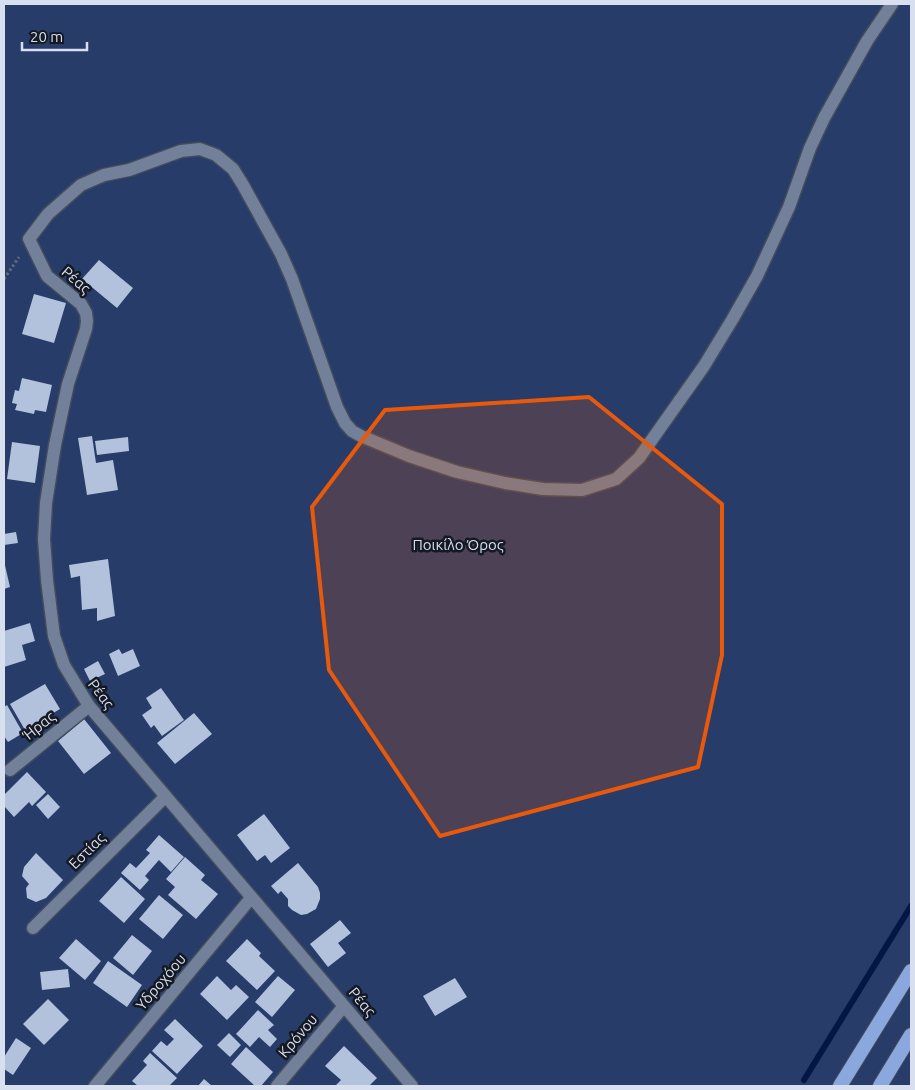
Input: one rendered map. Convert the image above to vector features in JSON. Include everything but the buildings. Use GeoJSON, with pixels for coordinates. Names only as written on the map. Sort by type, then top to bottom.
{"type":"FeatureCollection","features":[{"type":"Feature","properties":{"kind":"highway"},"geometry":{"type":"LineString","coordinates":[[840,1086],[911,971]]}},
{"type":"Feature","properties":{"kind":"highway"},"geometry":{"type":"LineString","coordinates":[[880,1086],[911,1035]]}},
{"type":"Feature","properties":{"kind":"street"},"geometry":{"type":"LineString","coordinates":[[28,239],[48,214],[81,185],[104,175],[129,170],[181,151],[192,149],[210,152],[233,169],[267,226],[292,279],[336,407],[352,431],[409,456],[457,472],[543,489],[582,490],[616,479],[639,458],[704,366],[757,276],[789,207],[820,125],[867,41],[892,4]]}},
{"type":"Feature","properties":{"kind":"street","name":"Ρέας"},"geometry":{"type":"LineString","coordinates":[[28,239],[47,276],[81,304],[86,313],[87,321],[68,384],[55,445],[46,503],[44,539],[47,580],[54,636],[64,665],[89,706],[164,797],[412,1086]]}},
{"type":"Feature","properties":{"kind":"street","name":"Ήρας"},"geometry":{"type":"LineString","coordinates":[[10,770],[89,706]]}},
{"type":"Feature","properties":{"kind":"street","name":"Εστίας"},"geometry":{"type":"LineString","coordinates":[[32,928],[164,797]]}},
{"type":"Feature","properties":{"kind":"street","name":"Υδροχόου"},"geometry":{"type":"LineString","coordinates":[[95,1086],[251,898]]}},
{"type":"Feature","properties":{"kind":"street","name":"Κρόνου"},"geometry":{"type":"LineString","coordinates":[[276,1086],[344,1006]]}},
{"type":"Feature","properties":{"kind":"street"},"geometry":{"type":"LineString","coordinates":[[895,1062],[911,1051]]}},
{"type":"Feature","properties":{"kind":"path"},"geometry":{"type":"LineString","coordinates":[[4,279],[15,264],[28,239]]}},
{"type":"Feature","properties":{"kind":"highlighted area"},"geometry":{"type":"Polygon","coordinates":[[[589,397],[722,504],[722,655],[698,767],[440,836],[329,670],[312,507],[385,410],[589,397]]]}},
{"type":"Feature","properties":{"kind":"green space","name":"Ποικίλο Όρος"},"geometry":{"type":"Polygon","coordinates":[[[4,4],[911,4],[911,1086],[4,1086],[4,4]]]}},
{"type":"Feature","properties":{"kind":"waterway"},"geometry":{"type":"LineString","coordinates":[[804,1080],[911,906]]}}]}
